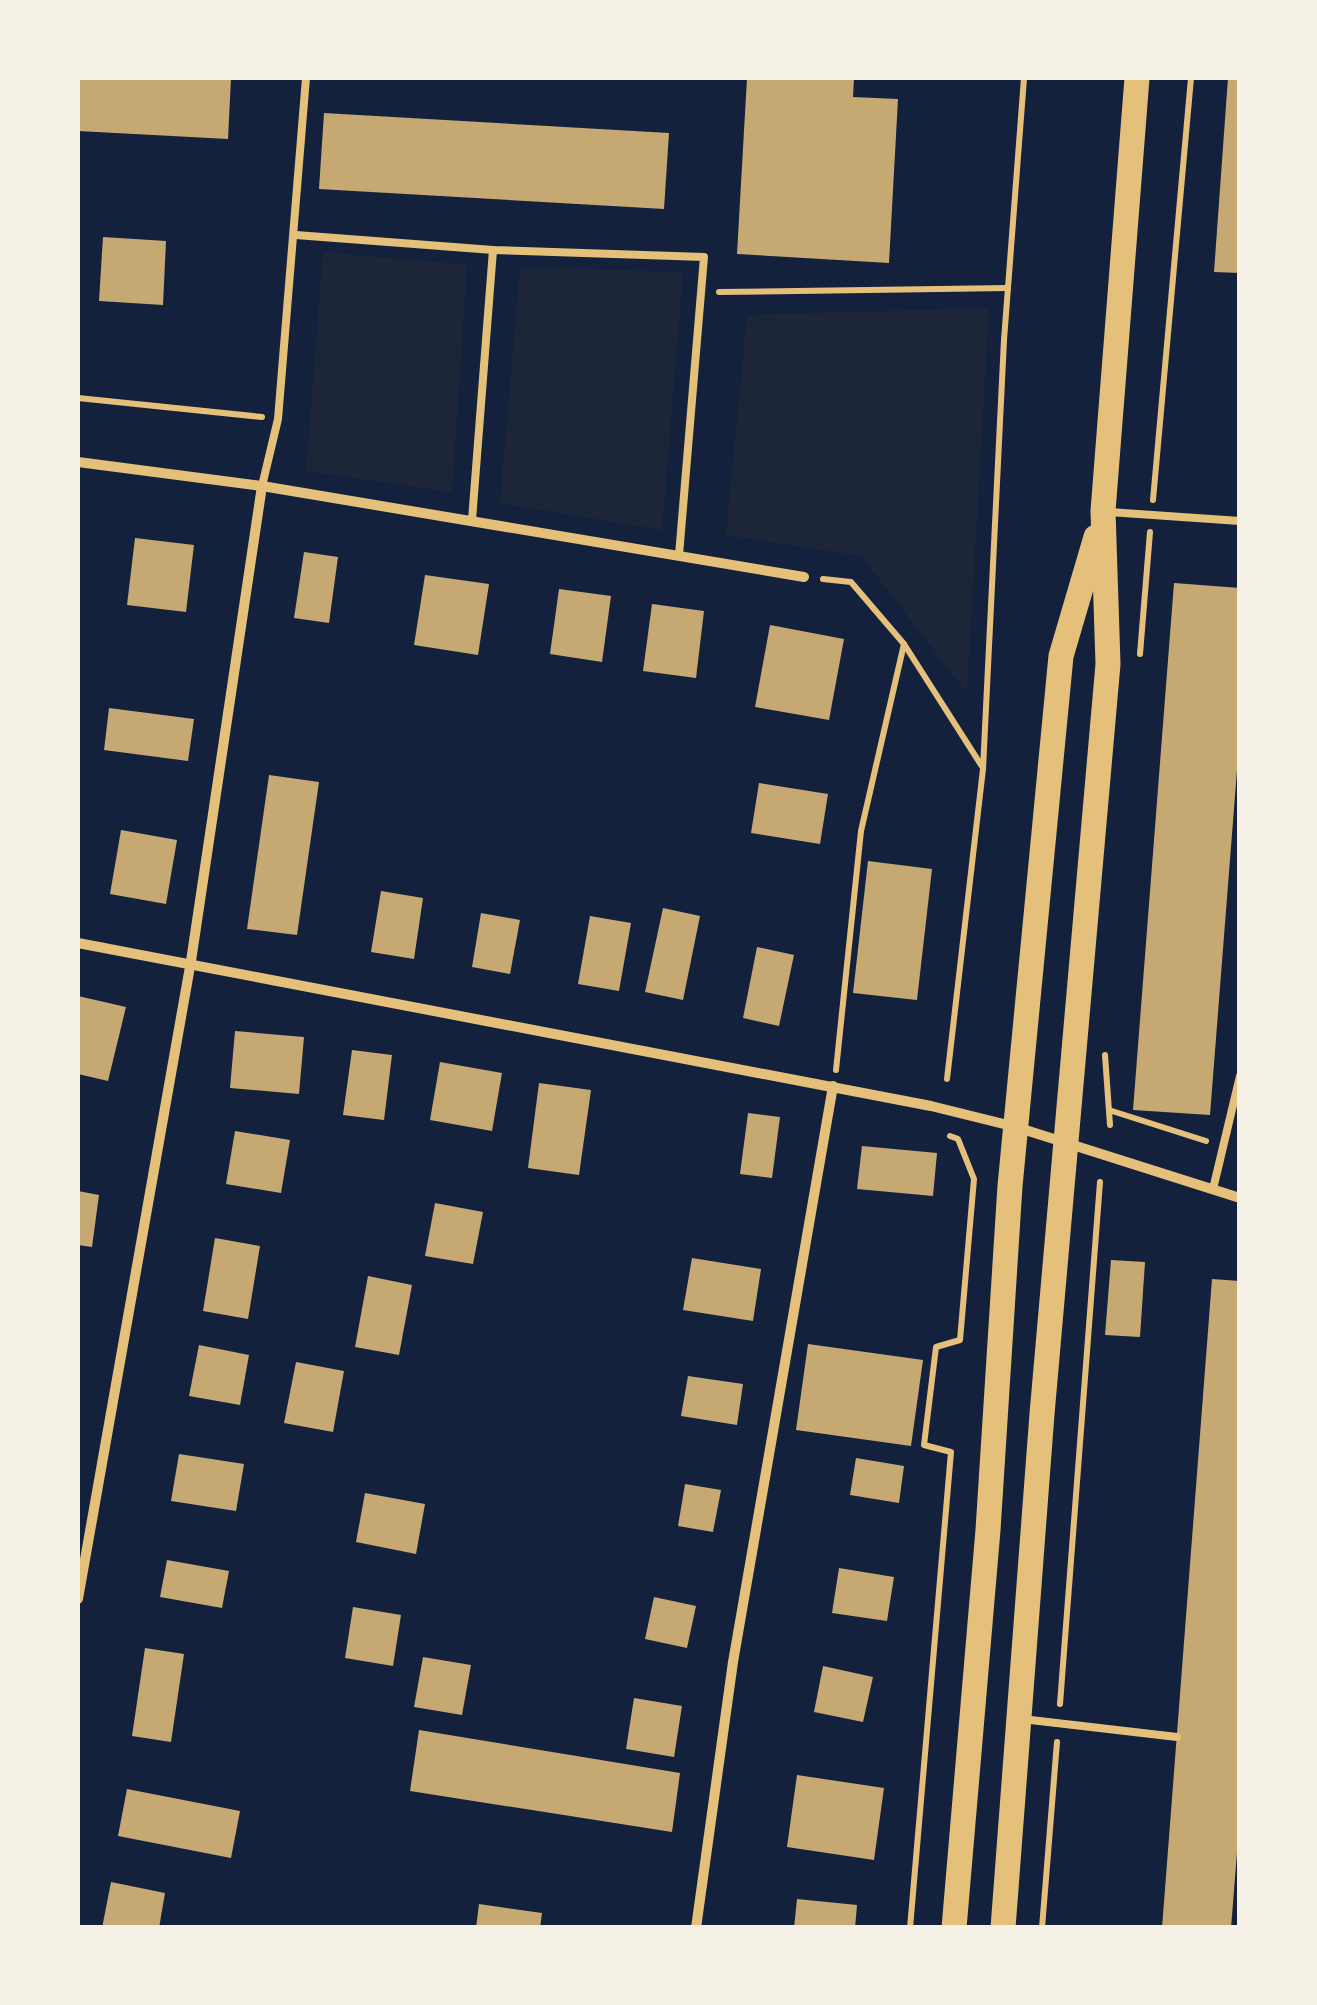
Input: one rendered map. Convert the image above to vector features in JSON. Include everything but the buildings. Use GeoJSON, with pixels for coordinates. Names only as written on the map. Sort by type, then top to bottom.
{"type":"FeatureCollection","features":[{"type":"Feature","properties":{"kind":"main road"},"geometry":{"type":"LineString","coordinates":[[1002,1928],[1108,664],[1104,511],[1137,78]]}},
{"type":"Feature","properties":{"kind":"main road"},"geometry":{"type":"LineString","coordinates":[[954,1928],[1016,1127],[1061,656],[1104,511]]}},
{"type":"Feature","properties":{"kind":"street"},"geometry":{"type":"LineString","coordinates":[[78,462],[262,486],[804,578]]}},
{"type":"Feature","properties":{"kind":"street"},"geometry":{"type":"LineString","coordinates":[[78,1599],[80,1562],[190,962],[262,486]]}},
{"type":"Feature","properties":{"kind":"street"},"geometry":{"type":"LineString","coordinates":[[78,943],[833,1086],[1016,1127],[1240,1198]]}},
{"type":"Feature","properties":{"kind":"street"},"geometry":{"type":"LineString","coordinates":[[696,1928],[733,1662],[833,1086]]}},
{"type":"Feature","properties":{"kind":"lane"},"geometry":{"type":"LineString","coordinates":[[262,486],[278,419],[306,78]]}},
{"type":"Feature","properties":{"kind":"lane"},"geometry":{"type":"LineString","coordinates":[[296,235],[493,250],[704,257],[679,555]]}},
{"type":"Feature","properties":{"kind":"lane"},"geometry":{"type":"LineString","coordinates":[[472,520],[493,250]]}},
{"type":"Feature","properties":{"kind":"lane"},"geometry":{"type":"LineString","coordinates":[[1104,511],[1240,521]]}},
{"type":"Feature","properties":{"kind":"lane"},"geometry":{"type":"LineString","coordinates":[[1213,1189],[1240,1076]]}},
{"type":"Feature","properties":{"kind":"lane"},"geometry":{"type":"LineString","coordinates":[[1018,1718],[1177,1736]]}},
{"type":"Feature","properties":{"kind":"path"},"geometry":{"type":"LineString","coordinates":[[948,1079],[983,769],[1008,288],[1024,78]]}},
{"type":"Feature","properties":{"kind":"path"},"geometry":{"type":"LineString","coordinates":[[1139,660],[1191,78]]}},
{"type":"Feature","properties":{"kind":"path"},"geometry":{"type":"LineString","coordinates":[[701,292],[1008,288]]}},
{"type":"Feature","properties":{"kind":"path"},"geometry":{"type":"LineString","coordinates":[[78,398],[278,419]]}},
{"type":"Feature","properties":{"kind":"path"},"geometry":{"type":"LineString","coordinates":[[804,578],[851,582],[904,644],[983,769]]}},
{"type":"Feature","properties":{"kind":"path"},"geometry":{"type":"LineString","coordinates":[[833,1086],[842,1037],[861,831],[904,644]]}},
{"type":"Feature","properties":{"kind":"path"},"geometry":{"type":"LineString","coordinates":[[1106,1034],[1110,1125]]}},
{"type":"Feature","properties":{"kind":"path"},"geometry":{"type":"LineString","coordinates":[[1112,1110],[1222,1147]]}},
{"type":"Feature","properties":{"kind":"path"},"geometry":{"type":"LineString","coordinates":[[910,1928],[951,1452],[924,1444],[936,1347],[960,1340],[974,1179],[958,1139],[935,1131]]}},
{"type":"Feature","properties":{"kind":"path"},"geometry":{"type":"LineString","coordinates":[[1042,1928],[1100,1182]]}},
{"type":"Feature","properties":{"kind":"shaded area"},"geometry":{"type":"Polygon","coordinates":[[[323,252],[467,265],[452,492],[306,471],[323,252]]]}},
{"type":"Feature","properties":{"kind":"shaded area"},"geometry":{"type":"Polygon","coordinates":[[[520,267],[683,272],[662,530],[500,503],[520,267]]]}},
{"type":"Feature","properties":{"kind":"shaded area"},"geometry":{"type":"Polygon","coordinates":[[[989,308],[967,693],[861,556],[726,535],[747,315],[989,308]]]}}]}
